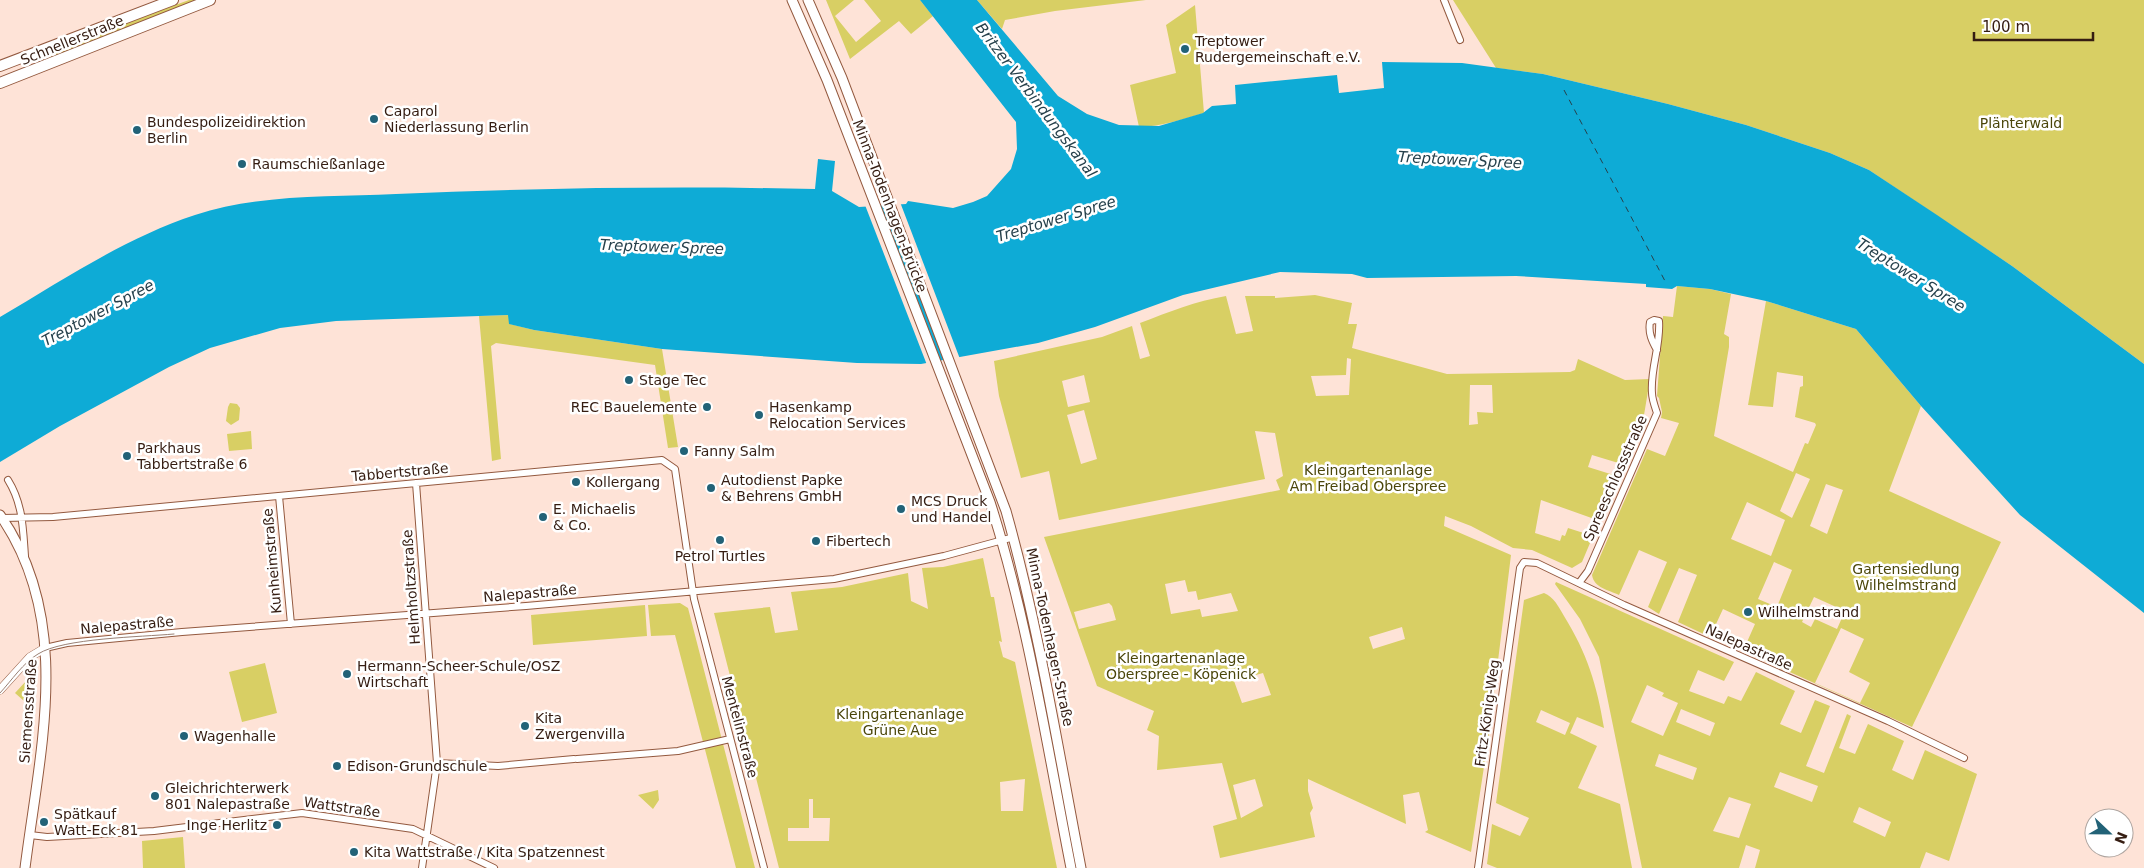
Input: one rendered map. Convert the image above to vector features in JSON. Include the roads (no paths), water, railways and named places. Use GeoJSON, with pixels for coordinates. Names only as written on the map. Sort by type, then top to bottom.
{"type":"FeatureCollection","features":[{"type":"Feature","properties":{"kind":"main road","name":"Schnellerstraße"},"geometry":{"type":"LineString","coordinates":[[0,66],[173,0]]}},
{"type":"Feature","properties":{"kind":"main road","name":"Schnellerstraße"},"geometry":{"type":"LineString","coordinates":[[0,84],[210,0]]}},
{"type":"Feature","properties":{"kind":"main road","name":"Minna-Todenhagen-Brücke"},"geometry":{"type":"LineString","coordinates":[[792,0],[827,80],[958,423]]}},
{"type":"Feature","properties":{"kind":"main road","name":"Minna-Todenhagen-Brücke"},"geometry":{"type":"LineString","coordinates":[[808,0],[842,78],[972,417]]}},
{"type":"Feature","properties":{"kind":"main road","name":"Minna-Todenhagen-Straße"},"geometry":{"type":"LineString","coordinates":[[972,417],[1014,537],[1038,641],[1081,868]]}},
{"type":"Feature","properties":{"kind":"main road","name":"Minna-Todenhagen-Straße"},"geometry":{"type":"LineString","coordinates":[[958,423],[983,480],[1001,540],[1026,641],[1071,868]]}},
{"type":"Feature","properties":{"kind":"main road","name":"Siemensstraße"},"geometry":{"type":"LineString","coordinates":[[1,517],[15,536],[25,558],[39,602],[47,672],[26,868]]}},
{"type":"Feature","properties":{"kind":"street"},"geometry":{"type":"LineString","coordinates":[[1444,0],[1460,40]]}},
{"type":"Feature","properties":{"kind":"street","name":"Spreeschlossstraße"},"geometry":{"type":"LineString","coordinates":[[1579,583],[1588,571],[1654,422],[1657,413],[1652,394],[1657,350]]}},
{"type":"Feature","properties":{"kind":"street","name":"Tabbertstraße"},"geometry":{"type":"LineString","coordinates":[[1,517],[23,519],[662,460],[675,469],[693,591]]}},
{"type":"Feature","properties":{"kind":"street","name":"Siemensstraße"},"geometry":{"type":"LineString","coordinates":[[8,480],[16,493],[23,519],[25,558]]}},
{"type":"Feature","properties":{"kind":"street","name":"Helmholtzstraße"},"geometry":{"type":"LineString","coordinates":[[416,483],[437,763],[422,868]]}},
{"type":"Feature","properties":{"kind":"street","name":"Kunheimstraße"},"geometry":{"type":"LineString","coordinates":[[279,496],[291,624]]}},
{"type":"Feature","properties":{"kind":"street","name":"Nalepastraße"},"geometry":{"type":"LineString","coordinates":[[45,648],[67,643],[834,579],[944,556],[1014,537]]}},
{"type":"Feature","properties":{"kind":"street","name":"Nalepastraße"},"geometry":{"type":"LineString","coordinates":[[1524,562],[1537,563],[1810,688],[1888,721],[1964,758]]}},
{"type":"Feature","properties":{"kind":"street","name":"Fritz-König-Weg"},"geometry":{"type":"LineString","coordinates":[[1478,868],[1520,568],[1524,562]]}},
{"type":"Feature","properties":{"kind":"street","name":"Mentelinstraße"},"geometry":{"type":"LineString","coordinates":[[693,591],[764,868]]}},
{"type":"Feature","properties":{"kind":"street"},"geometry":{"type":"LineString","coordinates":[[0,690],[30,657],[45,648]]}},
{"type":"Feature","properties":{"kind":"street"},"geometry":{"type":"LineString","coordinates":[[437,763],[495,766],[678,751],[730,739]]}},
{"type":"Feature","properties":{"kind":"street","name":"Wattstraße"},"geometry":{"type":"LineString","coordinates":[[30,835],[47,836],[154,831],[302,813],[413,829],[427,834],[494,868]]}},
{"type":"Feature","properties":{"kind":"water"},"geometry":{"type":"Polygon","coordinates":[[[920,0],[977,0],[1058,96],[1087,114],[1119,125],[1159,126],[1203,113],[1212,106],[1236,104],[1235,85],[1337,75],[1339,93],[1384,88],[1382,62],[1462,63],[1543,74],[1668,104],[1746,125],[1830,153],[1869,170],[2012,266],[2144,364],[2144,613],[2020,515],[1921,406],[1856,329],[1766,301],[1710,289],[1677,286],[1672,289],[1646,287],[1646,284],[1516,276],[1367,278],[1352,274],[1280,272],[1183,295],[1095,327],[1038,343],[921,364],[857,363],[662,349],[534,330],[509,324],[508,315],[336,321],[280,328],[210,348],[169,367],[60,426],[0,462],[0,317],[144,235],[169,224],[219,208],[244,203],[295,198],[448,192],[658,188],[815,189],[818,159],[835,161],[832,191],[859,207],[906,204],[908,201],[953,208],[987,196],[1011,169],[1017,149],[1016,122],[920,0]]]}},
{"type":"Feature","properties":{"kind":"tram line"},"geometry":{"type":"LineString","coordinates":[[0,693],[27,662],[38,654],[50,649],[83,641],[174,634]]}},
{"type":"Feature","properties":{"kind":"place","name":"Treptower Rudergemeinschaft e.V."},"geometry":{"type":"Point","coordinates":[1185,49]}},
{"type":"Feature","properties":{"kind":"place","name":"Caparol Niederlassung Berlin"},"geometry":{"type":"Point","coordinates":[374,119]}},
{"type":"Feature","properties":{"kind":"place","name":"Bundespolizeidirektion Berlin"},"geometry":{"type":"Point","coordinates":[137,130]}},
{"type":"Feature","properties":{"kind":"place","name":"Raumschießanlage"},"geometry":{"type":"Point","coordinates":[242,164]}},
{"type":"Feature","properties":{"kind":"place","name":"Stage Tec"},"geometry":{"type":"Point","coordinates":[629,380]}},
{"type":"Feature","properties":{"kind":"place","name":"REC Bauelemente"},"geometry":{"type":"Point","coordinates":[707,407]}},
{"type":"Feature","properties":{"kind":"place","name":"Hasenkamp Relocation Services"},"geometry":{"type":"Point","coordinates":[759,415]}},
{"type":"Feature","properties":{"kind":"place","name":"Fanny Salm"},"geometry":{"type":"Point","coordinates":[684,451]}},
{"type":"Feature","properties":{"kind":"place","name":"Parkhaus Tabbertstraße 6"},"geometry":{"type":"Point","coordinates":[127,456]}},
{"type":"Feature","properties":{"kind":"place","name":"Kollergang"},"geometry":{"type":"Point","coordinates":[576,482]}},
{"type":"Feature","properties":{"kind":"place","name":"Autodienst Papke & Behrens GmbH"},"geometry":{"type":"Point","coordinates":[711,488]}},
{"type":"Feature","properties":{"kind":"place","name":"MCS Druck und Handel"},"geometry":{"type":"Point","coordinates":[901,509]}},
{"type":"Feature","properties":{"kind":"place","name":"E. Michaelis & Co."},"geometry":{"type":"Point","coordinates":[543,517]}},
{"type":"Feature","properties":{"kind":"place","name":"Petrol Turtles"},"geometry":{"type":"Point","coordinates":[720,540]}},
{"type":"Feature","properties":{"kind":"place","name":"Fibertech"},"geometry":{"type":"Point","coordinates":[816,541]}},
{"type":"Feature","properties":{"kind":"place","name":"Wilhelmstrand"},"geometry":{"type":"Point","coordinates":[1748,612]}},
{"type":"Feature","properties":{"kind":"place","name":"Hermann-Scheer-Schule/OSZ Wirtschaft"},"geometry":{"type":"Point","coordinates":[347,674]}},
{"type":"Feature","properties":{"kind":"place","name":"Kita Zwergenvilla"},"geometry":{"type":"Point","coordinates":[525,726]}},
{"type":"Feature","properties":{"kind":"place","name":"Wagenhalle"},"geometry":{"type":"Point","coordinates":[184,736]}},
{"type":"Feature","properties":{"kind":"place","name":"Edison-Grundschule"},"geometry":{"type":"Point","coordinates":[337,766]}},
{"type":"Feature","properties":{"kind":"place","name":"Gleichrichterwerk 801 Nalepastraße"},"geometry":{"type":"Point","coordinates":[155,796]}},
{"type":"Feature","properties":{"kind":"place","name":"Spätkauf Watt-Eck 81"},"geometry":{"type":"Point","coordinates":[44,822]}},
{"type":"Feature","properties":{"kind":"place","name":"Inge Herlitz"},"geometry":{"type":"Point","coordinates":[277,825]}},
{"type":"Feature","properties":{"kind":"place","name":"Kita Wattstraße / Kita Spatzennest"},"geometry":{"type":"Point","coordinates":[354,852]}},
{"type":"Feature","properties":{"kind":"water label","name":"Britzer Verbindungskanal"},"geometry":{"type":"Point","coordinates":[1036,100]}},
{"type":"Feature","properties":{"kind":"water label","name":"Treptower Spree"},"geometry":{"type":"Point","coordinates":[1460,160]}},
{"type":"Feature","properties":{"kind":"water label","name":"Treptower Spree"},"geometry":{"type":"Point","coordinates":[1056,219]}},
{"type":"Feature","properties":{"kind":"water label","name":"Treptower Spree"},"geometry":{"type":"Point","coordinates":[662,247]}},
{"type":"Feature","properties":{"kind":"water label","name":"Treptower Spree"},"geometry":{"type":"Point","coordinates":[1911,275]}},
{"type":"Feature","properties":{"kind":"water label","name":"Treptower Spree"},"geometry":{"type":"Point","coordinates":[98,313]}},
{"type":"Feature","properties":{"kind":"park label","name":"Plänterwald"},"geometry":{"type":"Point","coordinates":[2021,123]}},
{"type":"Feature","properties":{"kind":"park label","name":"Kleingartenanlage Am Freibad Oberspree"},"geometry":{"type":"Point","coordinates":[1368,478]}},
{"type":"Feature","properties":{"kind":"park label","name":"Gartensiedlung Wilhelmstrand"},"geometry":{"type":"Point","coordinates":[1906,578]}},
{"type":"Feature","properties":{"kind":"park label","name":"Kleingartenanlage Oberspree - Köpenick"},"geometry":{"type":"Point","coordinates":[1181,666]}},
{"type":"Feature","properties":{"kind":"park label","name":"Kleingartenanlage Grüne Aue"},"geometry":{"type":"Point","coordinates":[900,722]}}]}
